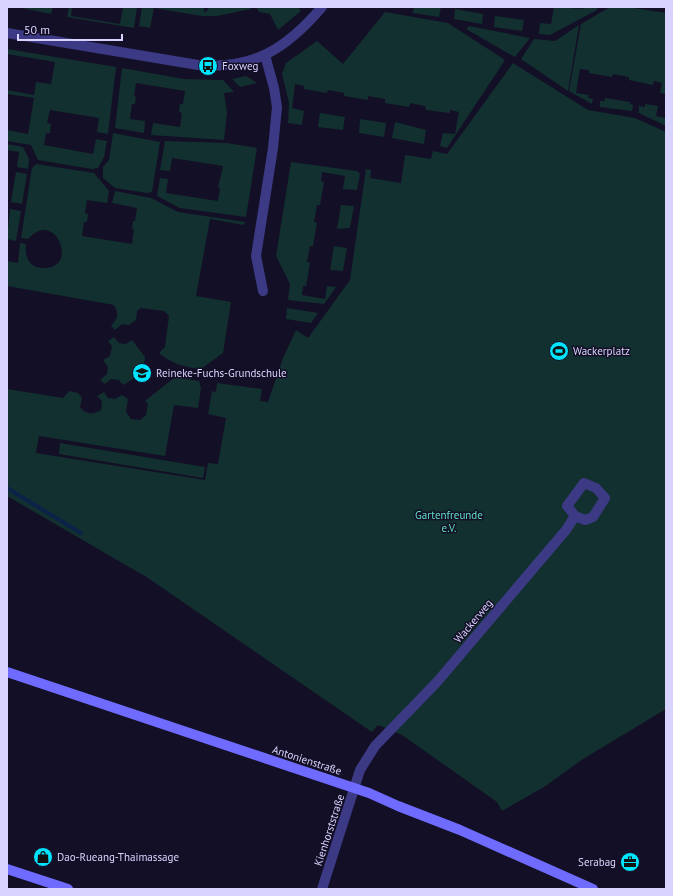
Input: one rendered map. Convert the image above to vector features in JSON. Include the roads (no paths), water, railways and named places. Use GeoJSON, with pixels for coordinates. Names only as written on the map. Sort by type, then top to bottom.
{"type":"FeatureCollection","features":[{"type":"Feature","properties":{"kind":"main road","name":"Antonienstraße"},"geometry":{"type":"LineString","coordinates":[[7,672],[355,788],[460,830],[593,889]]}},
{"type":"Feature","properties":{"kind":"main road"},"geometry":{"type":"LineString","coordinates":[[7,869],[68,889]]}},
{"type":"Feature","properties":{"kind":"street"},"geometry":{"type":"LineString","coordinates":[[7,33],[208,66],[235,63],[265,56],[296,36],[322,7]]}},
{"type":"Feature","properties":{"kind":"street"},"geometry":{"type":"LineString","coordinates":[[263,291],[256,256],[273,148],[277,107],[274,88],[265,56]]}},
{"type":"Feature","properties":{"kind":"street","name":"Wackerweg"},"geometry":{"type":"LineString","coordinates":[[384,738],[437,682],[566,530],[575,516]]}},
{"type":"Feature","properties":{"kind":"street","name":"Kienhorststraße"},"geometry":{"type":"LineString","coordinates":[[322,889],[363,766],[375,746],[384,738]]}},
{"type":"Feature","properties":{"kind":"waterway"},"geometry":{"type":"LineString","coordinates":[[7,488],[81,533]]}},
{"type":"Feature","properties":{"kind":"place","name":"Foxweg"},"geometry":{"type":"Point","coordinates":[208,66]}},
{"type":"Feature","properties":{"kind":"place","name":"Wackerplatz"},"geometry":{"type":"Point","coordinates":[559,351]}},
{"type":"Feature","properties":{"kind":"place","name":"Reineke-Fuchs-Grundschule"},"geometry":{"type":"Point","coordinates":[142,373]}},
{"type":"Feature","properties":{"kind":"place","name":"Dao-Rueang-Thaimassage"},"geometry":{"type":"Point","coordinates":[43,857]}},
{"type":"Feature","properties":{"kind":"place","name":"Serabag"},"geometry":{"type":"Point","coordinates":[630,862]}},
{"type":"Feature","properties":{"kind":"park label","name":"Gartenfreunde e.V."},"geometry":{"type":"Point","coordinates":[449,521]}}]}
